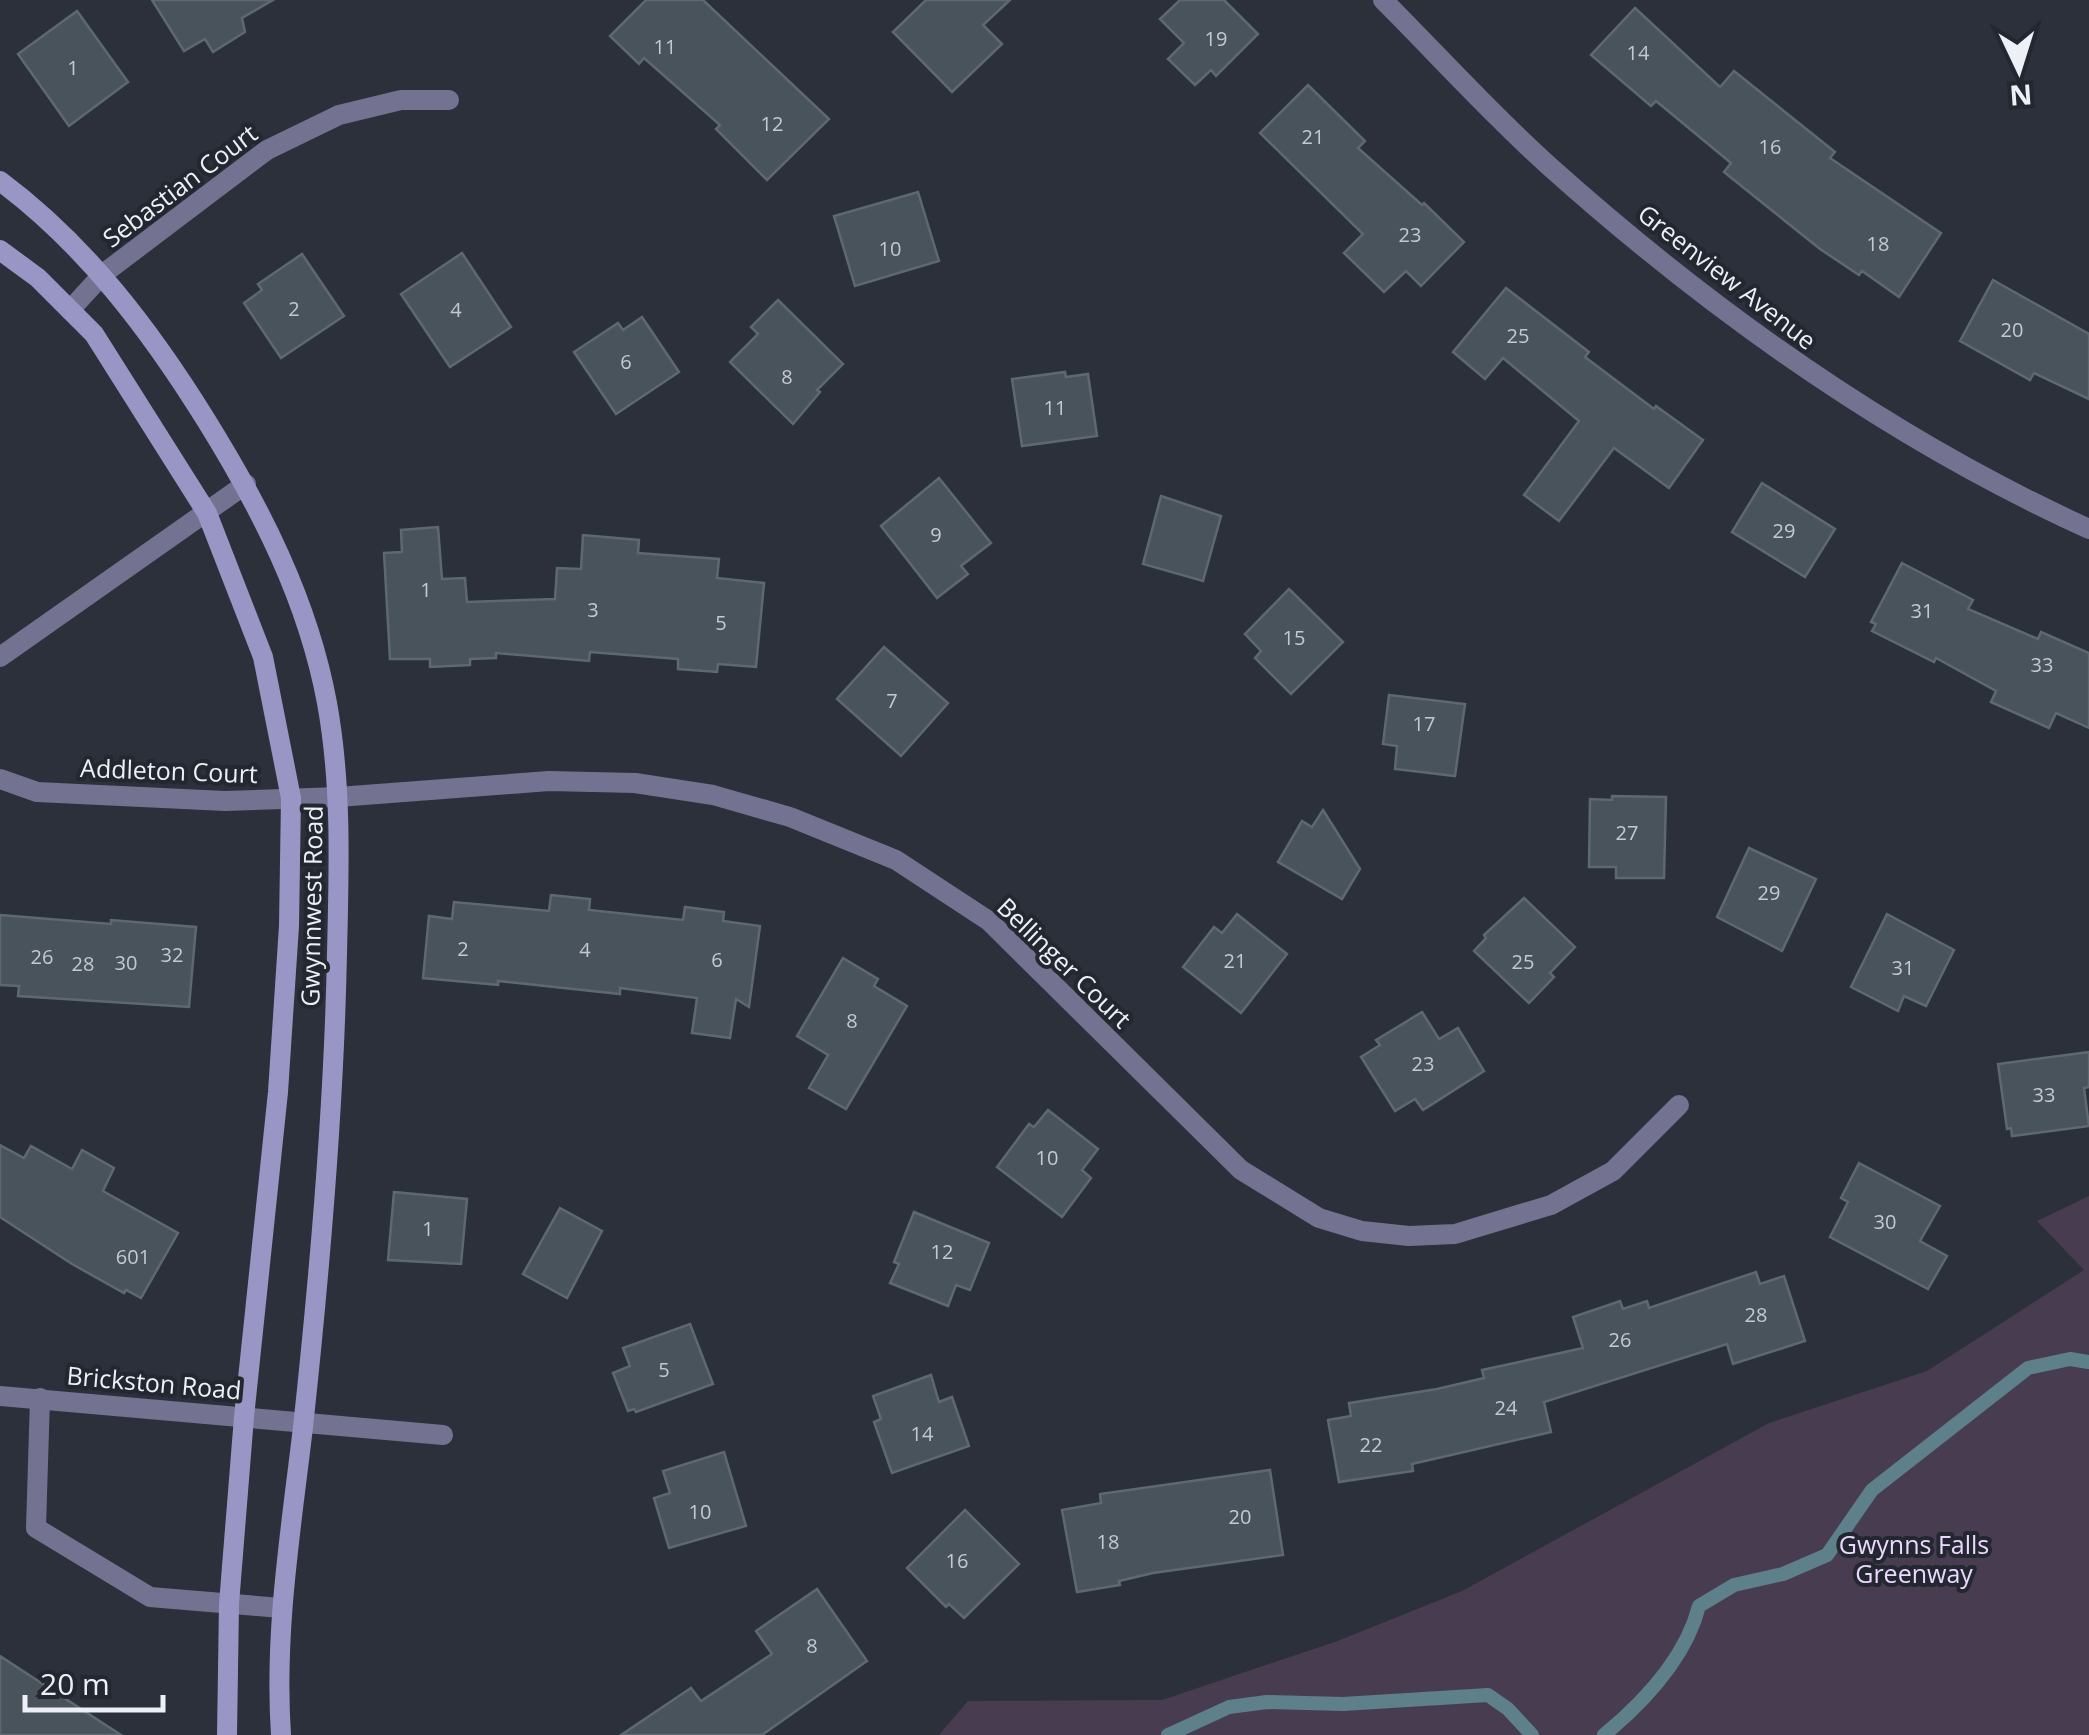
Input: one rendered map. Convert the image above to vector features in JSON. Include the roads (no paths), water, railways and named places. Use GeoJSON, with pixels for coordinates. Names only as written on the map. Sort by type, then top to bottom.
{"type":"FeatureCollection","features":[{"type":"Feature","properties":{"kind":"street","name":"Greenview Avenue"},"geometry":{"type":"LineString","coordinates":[[1383,0],[1547,164],[1678,276],[1805,369],[1898,427],[2089,529]]}},
{"type":"Feature","properties":{"kind":"street","name":"Sebastian Court"},"geometry":{"type":"LineString","coordinates":[[70,310],[103,274],[267,150],[339,115],[401,100],[450,100]]}},
{"type":"Feature","properties":{"kind":"street","name":"Gwynnwest Road"},"geometry":{"type":"LineString","coordinates":[[0,181],[103,274],[182,381],[246,484],[279,552],[302,610],[326,701],[338,797],[336,1039],[303,1422],[281,1608],[277,1675],[281,1735]]}},
{"type":"Feature","properties":{"kind":"street","name":"Gwynnwest Road"},"geometry":{"type":"LineString","coordinates":[[0,250],[38,278],[94,334],[207,512],[263,657],[291,798],[289,926],[278,1092],[229,1604],[227,1735]]}},
{"type":"Feature","properties":{"kind":"street"},"geometry":{"type":"LineString","coordinates":[[0,657],[246,484]]}},
{"type":"Feature","properties":{"kind":"street","name":"Addleton Court"},"geometry":{"type":"LineString","coordinates":[[0,779],[37,792],[225,800],[338,797]]}},
{"type":"Feature","properties":{"kind":"street","name":"Bellinger Court"},"geometry":{"type":"LineString","coordinates":[[338,797],[549,781],[635,783],[713,795],[790,817],[896,860],[989,921],[1241,1170],[1320,1218],[1362,1231],[1409,1236],[1455,1234],[1551,1205],[1613,1171],[1679,1105]]}},
{"type":"Feature","properties":{"kind":"street","name":"Brickston Road"},"geometry":{"type":"LineString","coordinates":[[0,1396],[444,1435]]}},
{"type":"Feature","properties":{"kind":"street"},"geometry":{"type":"LineString","coordinates":[[40,1398],[36,1528],[150,1598],[281,1608]]}},
{"type":"Feature","properties":{"kind":"waterway"},"geometry":{"type":"LineString","coordinates":[[1604,1735],[1634,1708],[1674,1661],[1699,1606],[1734,1585],[1783,1574],[1827,1555],[1872,1490],[2028,1368],[2070,1359],[2089,1362]]}},
{"type":"Feature","properties":{"kind":"waterway"},"geometry":{"type":"LineString","coordinates":[[1168,1735],[1229,1707],[1267,1702],[1343,1704],[1488,1695],[1508,1709],[1532,1735]]}},
{"type":"Feature","properties":{"kind":"park label","name":"Gwynns Falls Greenway"},"geometry":{"type":"Point","coordinates":[1914,1560]}}]}
